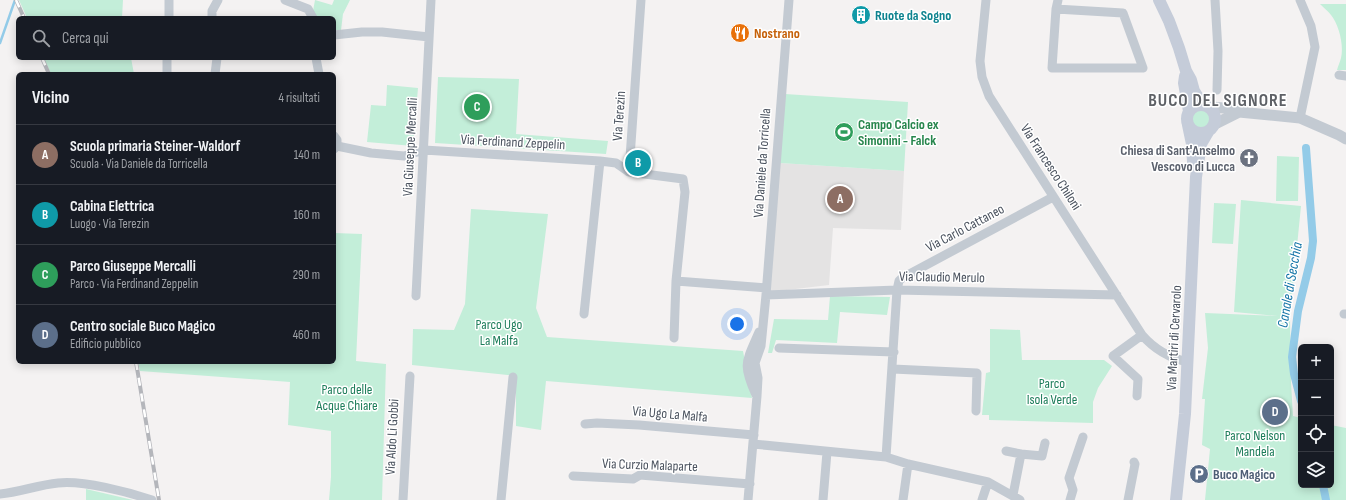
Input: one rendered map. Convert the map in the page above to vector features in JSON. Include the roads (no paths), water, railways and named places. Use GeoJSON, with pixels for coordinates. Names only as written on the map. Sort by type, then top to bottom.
{"type":"FeatureCollection","features":[{"type":"Feature","properties":{"kind":"main road","name":"Via Martiri di Cervarolo"},"geometry":{"type":"LineString","coordinates":[[1159,0],[1174,34],[1186,71],[1199,99],[1208,106],[1215,115],[1211,128],[1201,144],[1196,177],[1185,414],[1176,500]]}},
{"type":"Feature","properties":{"kind":"main road","name":"Via Martiri di Cervarolo"},"geometry":{"type":"LineString","coordinates":[[1186,71],[1184,83],[1189,111],[1187,120],[1196,177]]}},
{"type":"Feature","properties":{"kind":"main road"},"geometry":{"type":"LineString","coordinates":[[1189,111],[1196,105],[1208,106]]}},
{"type":"Feature","properties":{"kind":"main road"},"geometry":{"type":"LineString","coordinates":[[1188,125],[1193,131],[1200,133],[1211,128]]}},
{"type":"Feature","properties":{"kind":"street"},"geometry":{"type":"LineString","coordinates":[[169,0],[169,16]]}},
{"type":"Feature","properties":{"kind":"street"},"geometry":{"type":"LineString","coordinates":[[212,16],[212,11],[218,0]]}},
{"type":"Feature","properties":{"kind":"street"},"geometry":{"type":"LineString","coordinates":[[285,0],[300,3],[308,9],[311,16]]}},
{"type":"Feature","properties":{"kind":"street","name":"Via Giuseppe Mercalli"},"geometry":{"type":"LineString","coordinates":[[416,296],[431,0]]}},
{"type":"Feature","properties":{"kind":"street","name":"Via Terezin"},"geometry":{"type":"LineString","coordinates":[[629,172],[641,0]]}},
{"type":"Feature","properties":{"kind":"street","name":"Via Daniele da Torricella"},"geometry":{"type":"LineString","coordinates":[[748,500],[757,396],[747,373],[747,366],[748,356],[762,328],[789,0]]}},
{"type":"Feature","properties":{"kind":"street","name":"Via Francesco Chiloni"},"geometry":{"type":"LineString","coordinates":[[986,0],[980,61],[982,77],[989,96],[1142,335],[1148,342],[1160,351],[1173,358],[1188,362]]}},
{"type":"Feature","properties":{"kind":"street"},"geometry":{"type":"LineString","coordinates":[[1215,0],[1218,51],[1216,90]]}},
{"type":"Feature","properties":{"kind":"street"},"geometry":{"type":"LineString","coordinates":[[1300,0],[1311,26],[1315,47],[1300,118]]}},
{"type":"Feature","properties":{"kind":"street"},"geometry":{"type":"LineString","coordinates":[[1057,5],[1123,13],[1143,68],[1052,68],[1057,5]]}},
{"type":"Feature","properties":{"kind":"street"},"geometry":{"type":"LineString","coordinates":[[336,35],[362,32],[382,32],[429,37]]}},
{"type":"Feature","properties":{"kind":"street"},"geometry":{"type":"LineString","coordinates":[[167,60],[167,72]]}},
{"type":"Feature","properties":{"kind":"street"},"geometry":{"type":"LineString","coordinates":[[215,72],[216,60]]}},
{"type":"Feature","properties":{"kind":"street"},"geometry":{"type":"LineString","coordinates":[[316,60],[319,72]]}},
{"type":"Feature","properties":{"kind":"street"},"geometry":{"type":"LineString","coordinates":[[1208,106],[1239,112],[1300,118],[1346,139]]}},
{"type":"Feature","properties":{"kind":"street"},"geometry":{"type":"LineString","coordinates":[[1211,128],[1239,112]]}},
{"type":"Feature","properties":{"kind":"street"},"geometry":{"type":"LineString","coordinates":[[336,148],[404,156],[424,150]]}},
{"type":"Feature","properties":{"kind":"street","name":"Via Ferdinand Zeppelin"},"geometry":{"type":"LineString","coordinates":[[424,150],[600,161],[616,163],[629,172]]}},
{"type":"Feature","properties":{"kind":"street"},"geometry":{"type":"LineString","coordinates":[[584,314],[600,161]]}},
{"type":"Feature","properties":{"kind":"street"},"geometry":{"type":"LineString","coordinates":[[629,172],[683,179],[685,192],[676,282],[674,338]]}},
{"type":"Feature","properties":{"kind":"street","name":"Via Carlo Cattaneo"},"geometry":{"type":"LineString","coordinates":[[897,290],[899,281],[902,278],[1053,196]]}},
{"type":"Feature","properties":{"kind":"street"},"geometry":{"type":"LineString","coordinates":[[676,282],[766,292]]}},
{"type":"Feature","properties":{"kind":"street"},"geometry":{"type":"LineString","coordinates":[[886,457],[893,369],[897,290]]}},
{"type":"Feature","properties":{"kind":"street","name":"Via Claudio Merulo"},"geometry":{"type":"LineString","coordinates":[[766,292],[897,290],[1117,295]]}},
{"type":"Feature","properties":{"kind":"street"},"geometry":{"type":"LineString","coordinates":[[1136,396],[1138,378],[1113,356],[1142,335]]}},
{"type":"Feature","properties":{"kind":"street"},"geometry":{"type":"LineString","coordinates":[[779,348],[894,352]]}},
{"type":"Feature","properties":{"kind":"street"},"geometry":{"type":"LineString","coordinates":[[893,369],[977,373],[976,411]]}},
{"type":"Feature","properties":{"kind":"street","name":"Via Aldo Li Gobbi"},"geometry":{"type":"LineString","coordinates":[[403,500],[410,376]]}},
{"type":"Feature","properties":{"kind":"street"},"geometry":{"type":"LineString","coordinates":[[501,500],[513,377]]}},
{"type":"Feature","properties":{"kind":"street","name":"Via Ugo La Malfa"},"geometry":{"type":"LineString","coordinates":[[585,424],[597,422],[639,425],[753,439],[827,452],[886,457],[908,464],[988,482],[1016,498]]}},
{"type":"Feature","properties":{"kind":"street"},"geometry":{"type":"LineString","coordinates":[[1070,500],[1073,490],[1069,478],[1083,437]]}},
{"type":"Feature","properties":{"kind":"street"},"geometry":{"type":"LineString","coordinates":[[1006,451],[1042,456],[1045,443]]}},
{"type":"Feature","properties":{"kind":"street"},"geometry":{"type":"LineString","coordinates":[[823,500],[827,452]]}},
{"type":"Feature","properties":{"kind":"street"},"geometry":{"type":"LineString","coordinates":[[1016,498],[1021,454]]}},
{"type":"Feature","properties":{"kind":"street"},"geometry":{"type":"LineString","coordinates":[[1128,500],[1136,464],[1134,462]]}},
{"type":"Feature","properties":{"kind":"street"},"geometry":{"type":"LineString","coordinates":[[903,500],[908,464]]}},
{"type":"Feature","properties":{"kind":"street","name":"Via Curzio Malaparte"},"geometry":{"type":"LineString","coordinates":[[573,476],[633,480],[640,475],[750,484]]}},
{"type":"Feature","properties":{"kind":"street"},"geometry":{"type":"LineString","coordinates":[[982,500],[988,482]]}},
{"type":"Feature","properties":{"kind":"street"},"geometry":{"type":"LineString","coordinates":[[0,494],[48,484],[71,483],[120,491],[152,500]]}},
{"type":"Feature","properties":{"kind":"waterway"},"geometry":{"type":"LineString","coordinates":[[0,43],[15,0]]}},
{"type":"Feature","properties":{"kind":"waterway","name":"Canale di Secchia"},"geometry":{"type":"LineString","coordinates":[[1298,389],[1292,357],[1298,311],[1311,258],[1313,241],[1306,148]]}},
{"type":"Feature","properties":{"kind":"waterway","name":"Canale di Secchia"},"geometry":{"type":"LineString","coordinates":[[1324,488],[1326,500]]}},
{"type":"Feature","properties":{"kind":"railway"},"geometry":{"type":"LineString","coordinates":[[16,0],[23,16]]}},
{"type":"Feature","properties":{"kind":"railway"},"geometry":{"type":"LineString","coordinates":[[43,60],[48,72]]}},
{"type":"Feature","properties":{"kind":"railway"},"geometry":{"type":"LineString","coordinates":[[136,364],[159,500]]}},
{"type":"Feature","properties":{"kind":"place","name":"Ruote da Sogno"},"geometry":{"type":"Point","coordinates":[861,15]}},
{"type":"Feature","properties":{"kind":"place","name":"Nostrano"},"geometry":{"type":"Point","coordinates":[740,33]}},
{"type":"Feature","properties":{"kind":"place","name":"Parco Giuseppe Mercalli"},"geometry":{"type":"Point","coordinates":[477,107]}},
{"type":"Feature","properties":{"kind":"place","name":"Campo Calcio ex Simonini - Falck"},"geometry":{"type":"Point","coordinates":[844,132]}},
{"type":"Feature","properties":{"kind":"place","name":"Chiesa di Sant'Anselmo Vescovo di Lucca"},"geometry":{"type":"Point","coordinates":[1249,158]}},
{"type":"Feature","properties":{"kind":"place","name":"Cabina Elettrica"},"geometry":{"type":"Point","coordinates":[638,163]}},
{"type":"Feature","properties":{"kind":"place","name":"Scuola primaria Steiner-Waldorf"},"geometry":{"type":"Point","coordinates":[840,199]}},
{"type":"Feature","properties":{"kind":"place","name":"Centro sociale Buco Magico"},"geometry":{"type":"Point","coordinates":[1275,412]}},
{"type":"Feature","properties":{"kind":"place","name":"Buco Magico"},"geometry":{"type":"Point","coordinates":[1199,474]}},
{"type":"Feature","properties":{"kind":"district","name":"BUCO DEL SIGNORE"},"geometry":{"type":"Point","coordinates":[1218,100]}},
{"type":"Feature","properties":{"kind":"park label","name":"Parco Ugo La Malfa"},"geometry":{"type":"Point","coordinates":[499,332]}},
{"type":"Feature","properties":{"kind":"park label","name":"Parco Isola Verde"},"geometry":{"type":"Point","coordinates":[1052,392]}},
{"type":"Feature","properties":{"kind":"park label","name":"Parco delle Acque Chiare"},"geometry":{"type":"Point","coordinates":[347,398]}},
{"type":"Feature","properties":{"kind":"park label","name":"Parco Nelson Mandela"},"geometry":{"type":"Point","coordinates":[1255,444]}}]}
